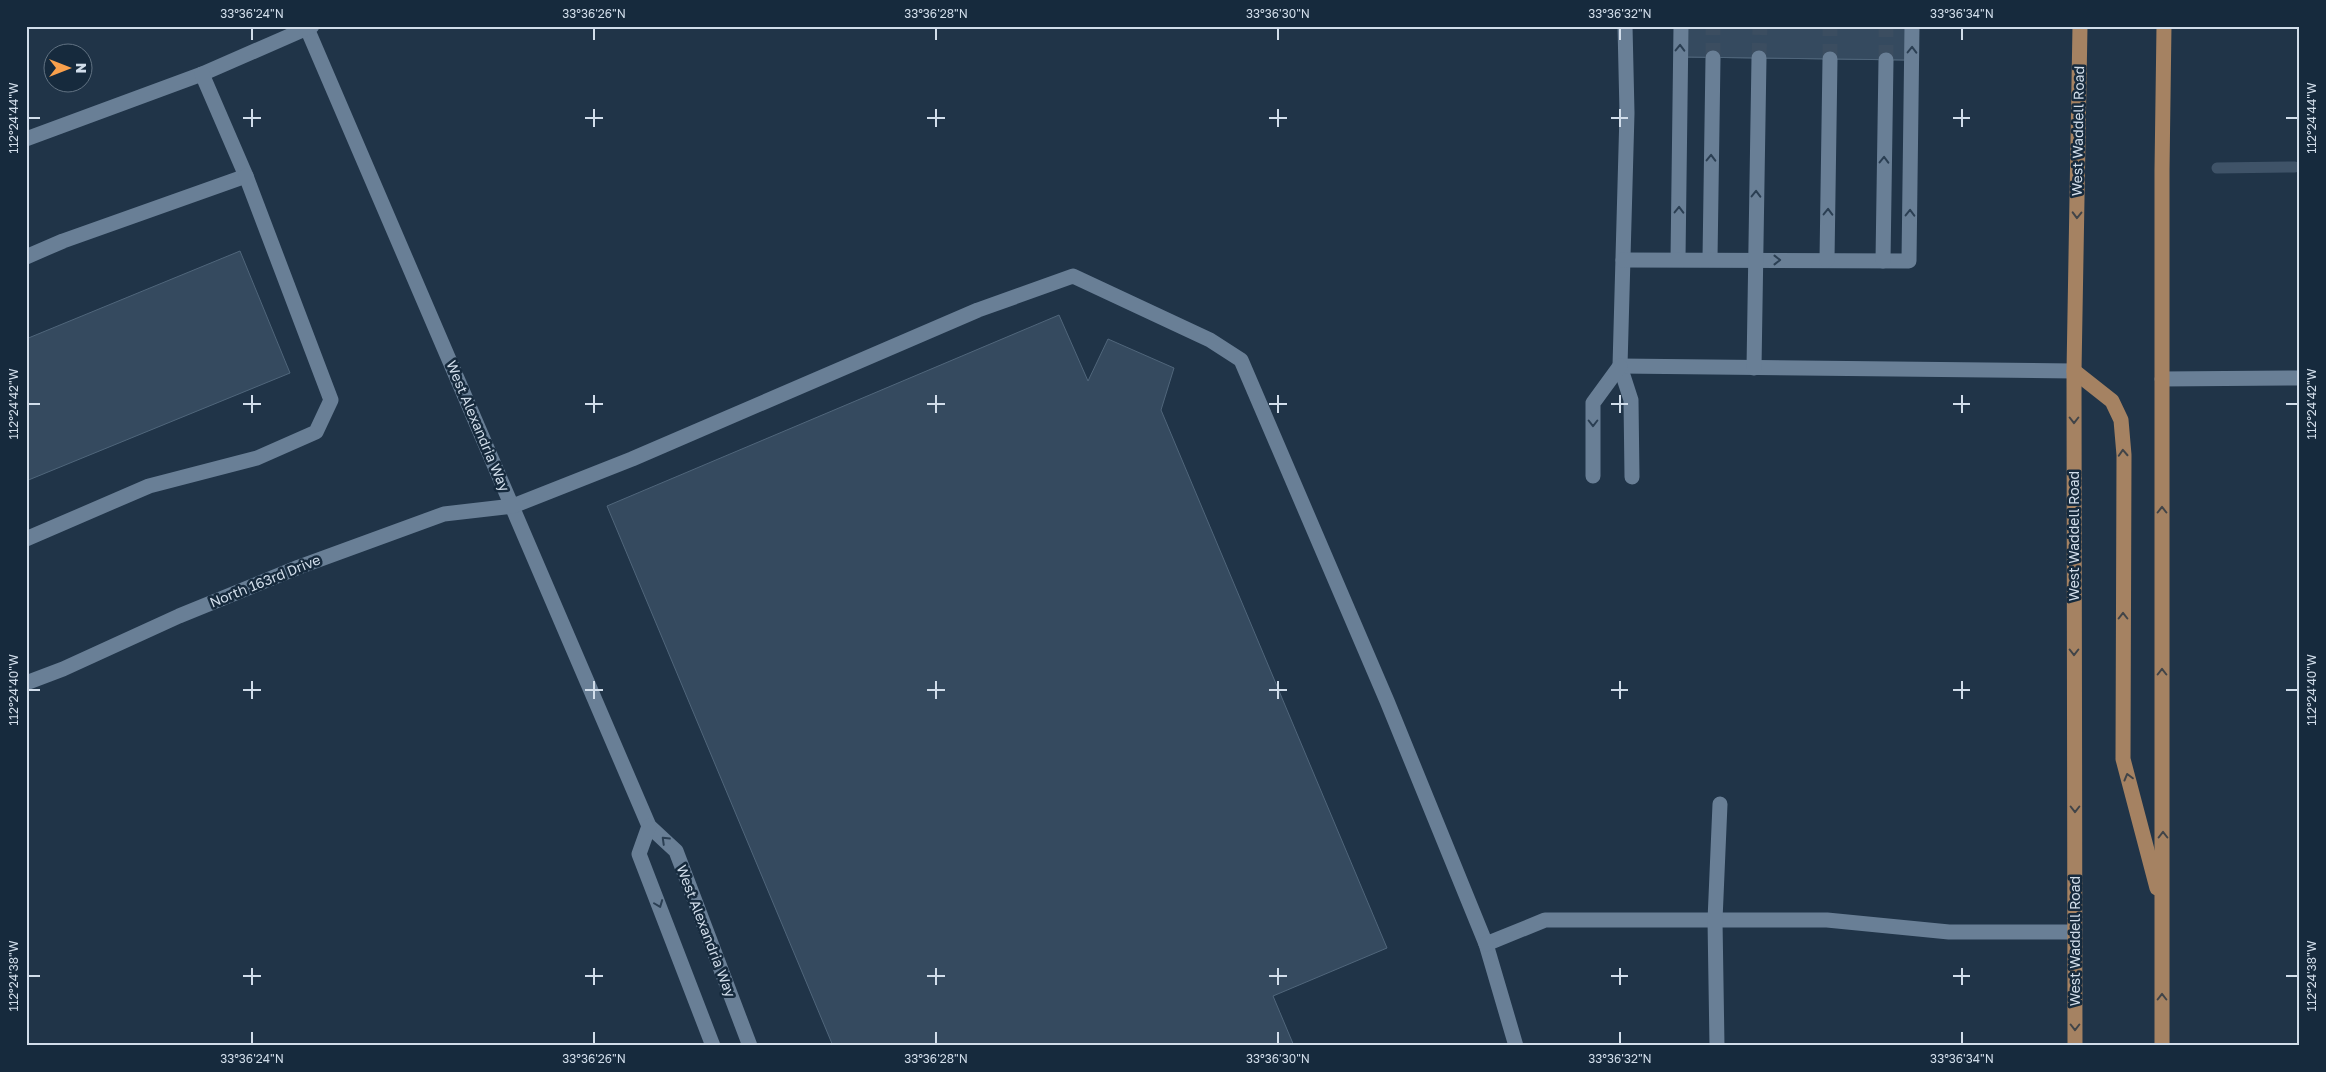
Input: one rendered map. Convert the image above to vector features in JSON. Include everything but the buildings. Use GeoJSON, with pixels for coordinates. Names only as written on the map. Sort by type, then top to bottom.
{"type":"FeatureCollection","features":[{"type":"Feature","properties":{"kind":"main road","name":"West Waddell Road"},"geometry":{"type":"LineString","coordinates":[[2075,1046],[2074,371],[2080,26]]}},
{"type":"Feature","properties":{"kind":"main road"},"geometry":{"type":"LineString","coordinates":[[2162,1046],[2164,26]]}},
{"type":"Feature","properties":{"kind":"main road"},"geometry":{"type":"LineString","coordinates":[[2074,371],[2112,401],[2121,420],[2124,455],[2123,759],[2163,909]]}},
{"type":"Feature","properties":{"kind":"street"},"geometry":{"type":"LineString","coordinates":[[1625,26],[1624,260],[1620,366],[1632,400],[1632,476]]}},
{"type":"Feature","properties":{"kind":"street"},"geometry":{"type":"LineString","coordinates":[[1678,259],[1681,26]]}},
{"type":"Feature","properties":{"kind":"street"},"geometry":{"type":"LineString","coordinates":[[1624,260],[1909,261],[1912,26]]}},
{"type":"Feature","properties":{"kind":"street"},"geometry":{"type":"LineString","coordinates":[[26,139],[202,74],[308,27]]}},
{"type":"Feature","properties":{"kind":"street","name":"West Alexandria Way"},"geometry":{"type":"LineString","coordinates":[[308,27],[649,826],[676,851],[750,1046]]}},
{"type":"Feature","properties":{"kind":"street"},"geometry":{"type":"LineString","coordinates":[[1710,259],[1713,58]]}},
{"type":"Feature","properties":{"kind":"street"},"geometry":{"type":"LineString","coordinates":[[1754,368],[1754,260],[1759,58]]}},
{"type":"Feature","properties":{"kind":"street"},"geometry":{"type":"LineString","coordinates":[[1827,260],[1830,59]]}},
{"type":"Feature","properties":{"kind":"street"},"geometry":{"type":"LineString","coordinates":[[1883,261],[1886,60]]}},
{"type":"Feature","properties":{"kind":"street"},"geometry":{"type":"LineString","coordinates":[[26,539],[149,486],[257,458],[316,432],[331,400],[246,176],[202,74]]}},
{"type":"Feature","properties":{"kind":"street"},"geometry":{"type":"LineString","coordinates":[[26,257],[63,241],[246,176]]}},
{"type":"Feature","properties":{"kind":"street","name":"North 163rd Drive"},"geometry":{"type":"LineString","coordinates":[[26,683],[63,669],[179,616],[299,567],[444,514],[513,506],[632,459],[978,310],[1073,276],[1210,340],[1241,360],[1390,709],[1486,944],[1516,1046]]}},
{"type":"Feature","properties":{"kind":"street"},"geometry":{"type":"LineString","coordinates":[[1620,366],[2074,371]]}},
{"type":"Feature","properties":{"kind":"street"},"geometry":{"type":"LineString","coordinates":[[1593,476],[1593,403],[1620,366]]}},
{"type":"Feature","properties":{"kind":"street"},"geometry":{"type":"LineString","coordinates":[[2162,379],[2300,378]]}},
{"type":"Feature","properties":{"kind":"street"},"geometry":{"type":"LineString","coordinates":[[1717,1046],[1715,920],[1720,804]]}},
{"type":"Feature","properties":{"kind":"street"},"geometry":{"type":"LineString","coordinates":[[649,826],[639,854],[713,1046]]}},
{"type":"Feature","properties":{"kind":"street"},"geometry":{"type":"LineString","coordinates":[[1486,944],[1545,920],[1827,920],[1949,932],[2075,932]]}},
{"type":"Feature","properties":{"kind":"waterway"},"geometry":{"type":"LineString","coordinates":[[2217,168],[2295,167]]}},
{"type":"Feature","properties":{"kind":"tunnel"},"geometry":{"type":"LineString","coordinates":[[1713,26],[1713,58]]}},
{"type":"Feature","properties":{"kind":"tunnel"},"geometry":{"type":"LineString","coordinates":[[1759,58],[1760,26]]}},
{"type":"Feature","properties":{"kind":"tunnel"},"geometry":{"type":"LineString","coordinates":[[1830,26],[1830,59]]}},
{"type":"Feature","properties":{"kind":"tunnel"},"geometry":{"type":"LineString","coordinates":[[1886,26],[1886,60]]}}]}
